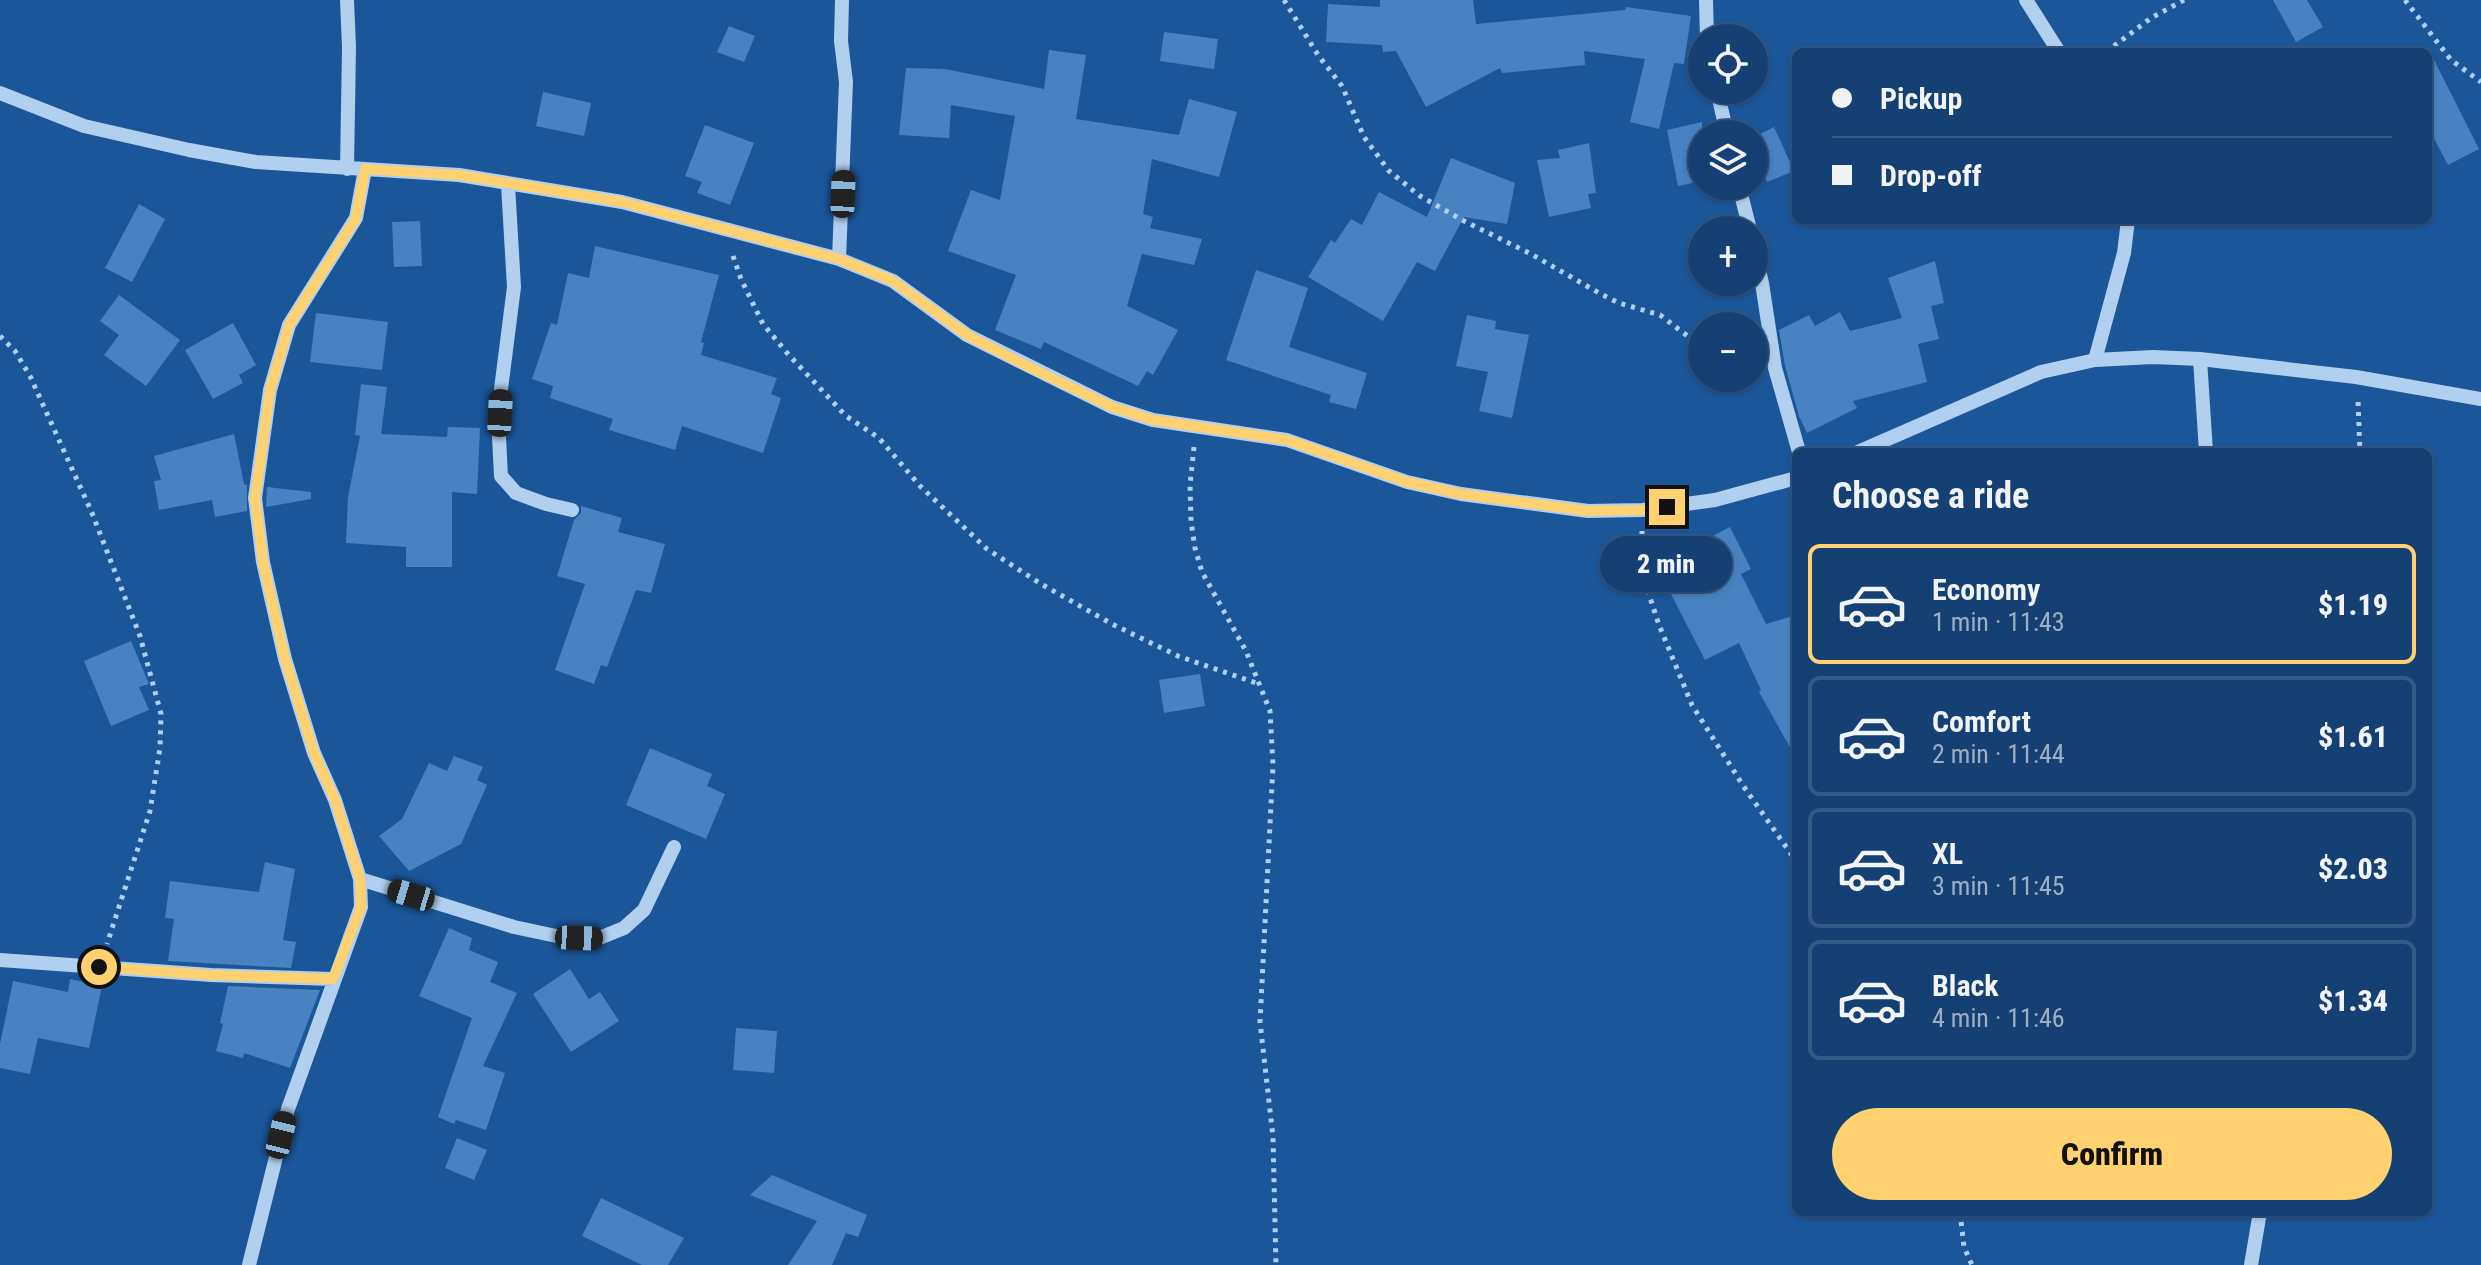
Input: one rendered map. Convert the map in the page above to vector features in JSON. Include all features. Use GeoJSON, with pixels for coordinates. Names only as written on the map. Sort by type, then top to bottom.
{"type":"FeatureCollection","features":[{"type":"Feature","properties":{"kind":"street"},"geometry":{"type":"LineString","coordinates":[[347,0],[347,169]]}},
{"type":"Feature","properties":{"kind":"street"},"geometry":{"type":"LineString","coordinates":[[839,259],[846,82],[841,41],[842,0]]}},
{"type":"Feature","properties":{"kind":"street"},"geometry":{"type":"LineString","coordinates":[[1706,0],[1707,24]]}},
{"type":"Feature","properties":{"kind":"street"},"geometry":{"type":"LineString","coordinates":[[2026,0],[2056,48]]}},
{"type":"Feature","properties":{"kind":"street"},"geometry":{"type":"LineString","coordinates":[[0,93],[84,126],[189,150],[256,162],[459,175],[622,202],[839,259],[893,281],[967,335],[1112,407],[1153,420],[1287,440],[1407,482],[1461,494],[1588,511],[1643,510],[1715,500],[1792,479]]}},
{"type":"Feature","properties":{"kind":"street"},"geometry":{"type":"LineString","coordinates":[[249,1265],[288,1109],[361,907],[360,879],[335,800],[314,753],[285,659],[263,562],[255,498],[270,390],[289,325],[356,218],[365,169]]}},
{"type":"Feature","properties":{"kind":"street"},"geometry":{"type":"LineString","coordinates":[[508,185],[514,287],[501,389],[501,476],[516,493],[572,510]]}},
{"type":"Feature","properties":{"kind":"street"},"geometry":{"type":"LineString","coordinates":[[2095,360],[2124,253],[2128,224]]}},
{"type":"Feature","properties":{"kind":"street"},"geometry":{"type":"LineString","coordinates":[[1764,296],[1775,368],[1798,448]]}},
{"type":"Feature","properties":{"kind":"street"},"geometry":{"type":"LineString","coordinates":[[1867,448],[2041,372],[2095,360],[2153,357],[2200,359],[2356,377],[2481,399]]}},
{"type":"Feature","properties":{"kind":"street"},"geometry":{"type":"LineString","coordinates":[[2200,359],[2206,448]]}},
{"type":"Feature","properties":{"kind":"street"},"geometry":{"type":"LineString","coordinates":[[360,879],[514,927],[561,937],[597,939],[624,928],[644,910],[674,847]]}},
{"type":"Feature","properties":{"kind":"street"},"geometry":{"type":"LineString","coordinates":[[0,960],[211,975],[333,979]]}},
{"type":"Feature","properties":{"kind":"street"},"geometry":{"type":"LineString","coordinates":[[2251,1265],[2259,1216]]}},
{"type":"Feature","properties":{"kind":"path"},"geometry":{"type":"LineString","coordinates":[[1284,0],[1318,55],[1342,86],[1364,137],[1389,171],[1420,196],[1462,220],[1619,303],[1660,315],[1688,336]]}},
{"type":"Feature","properties":{"kind":"path"},"geometry":{"type":"LineString","coordinates":[[2111,48],[2151,18],[2184,0]]}},
{"type":"Feature","properties":{"kind":"path"},"geometry":{"type":"LineString","coordinates":[[2405,0],[2451,60],[2481,82]]}},
{"type":"Feature","properties":{"kind":"path"},"geometry":{"type":"LineString","coordinates":[[724,228],[741,279],[763,324],[816,386],[846,416],[879,438],[920,486],[987,549],[1112,624],[1178,656],[1260,685]]}},
{"type":"Feature","properties":{"kind":"path"},"geometry":{"type":"LineString","coordinates":[[0,336],[15,351],[30,376],[92,513],[140,636],[161,714],[160,748],[150,811],[99,967]]}},
{"type":"Feature","properties":{"kind":"path"},"geometry":{"type":"LineString","coordinates":[[2356,377],[2360,448]]}},
{"type":"Feature","properties":{"kind":"path"},"geometry":{"type":"LineString","coordinates":[[1197,426],[1190,485],[1195,548],[1202,572],[1246,651],[1270,711],[1273,765],[1260,1022],[1272,1124],[1276,1265]]}},
{"type":"Feature","properties":{"kind":"path"},"geometry":{"type":"LineString","coordinates":[[1643,510],[1642,573],[1659,625],[1692,705],[1792,855]]}},
{"type":"Feature","properties":{"kind":"path"},"geometry":{"type":"LineString","coordinates":[[1960,1216],[1964,1247],[1972,1265]]}},
{"type":"Feature","properties":{"kind":"building"},"geometry":{"type":"Polygon","coordinates":[[[1380,0],[1473,0],[1476,24],[1625,10],[1626,7],[1691,16],[1684,64],[1674,63],[1659,129],[1630,122],[1645,59],[1584,51],[1585,65],[1502,73],[1500,68],[1426,107],[1396,51],[1383,52],[1382,45],[1326,42],[1328,4],[1380,7],[1380,0]]]}},
{"type":"Feature","properties":{"kind":"building"},"geometry":{"type":"Polygon","coordinates":[[[2273,0],[2307,0],[2323,27],[2296,42],[2273,0]]]}},
{"type":"Feature","properties":{"kind":"building"},"geometry":{"type":"Polygon","coordinates":[[[729,26],[755,36],[744,62],[717,52],[729,26]]]}},
{"type":"Feature","properties":{"kind":"building"},"geometry":{"type":"Polygon","coordinates":[[[1164,32],[1218,39],[1214,69],[1160,61],[1164,32]]]}},
{"type":"Feature","properties":{"kind":"building"},"geometry":{"type":"Polygon","coordinates":[[[1049,50],[1086,55],[1076,119],[1179,135],[1189,99],[1237,112],[1219,177],[1152,159],[1143,214],[1153,217],[1150,228],[1202,239],[1194,265],[1142,254],[1127,306],[1178,330],[1153,375],[1147,371],[1138,386],[1044,342],[1041,349],[995,330],[1016,275],[948,251],[971,190],[1000,200],[1015,116],[951,105],[949,138],[899,135],[906,68],[945,69],[1044,89],[1049,50]]]}},
{"type":"Feature","properties":{"kind":"building"},"geometry":{"type":"Polygon","coordinates":[[[2432,56],[2479,149],[2448,165],[2432,135],[2432,56]]]}},
{"type":"Feature","properties":{"kind":"building"},"geometry":{"type":"Polygon","coordinates":[[[543,92],[591,103],[584,136],[536,126],[543,92]]]}},
{"type":"Feature","properties":{"kind":"building"},"geometry":{"type":"Polygon","coordinates":[[[705,125],[754,143],[730,205],[697,193],[702,182],[685,176],[705,125]]]}},
{"type":"Feature","properties":{"kind":"building"},"geometry":{"type":"Polygon","coordinates":[[[1688,125],[1688,184],[1678,186],[1667,130],[1688,125]]]}},
{"type":"Feature","properties":{"kind":"building"},"geometry":{"type":"Polygon","coordinates":[[[1774,127],[1792,167],[1792,172],[1768,182],[1768,130],[1774,127]]]}},
{"type":"Feature","properties":{"kind":"building"},"geometry":{"type":"Polygon","coordinates":[[[1589,143],[1596,193],[1588,194],[1591,208],[1549,217],[1537,160],[1560,158],[1558,150],[1589,143]]]}},
{"type":"Feature","properties":{"kind":"building"},"geometry":{"type":"Polygon","coordinates":[[[1451,158],[1515,183],[1507,224],[1464,217],[1435,271],[1417,262],[1383,321],[1308,277],[1331,240],[1335,243],[1351,219],[1362,225],[1379,192],[1427,217],[1451,158]]]}},
{"type":"Feature","properties":{"kind":"building"},"geometry":{"type":"Polygon","coordinates":[[[139,204],[165,219],[132,282],[105,268],[139,204]]]}},
{"type":"Feature","properties":{"kind":"building"},"geometry":{"type":"Polygon","coordinates":[[[420,221],[422,266],[394,267],[392,222],[420,221]]]}},
{"type":"Feature","properties":{"kind":"building"},"geometry":{"type":"Polygon","coordinates":[[[595,246],[719,275],[701,342],[704,343],[701,355],[777,378],[771,394],[781,398],[763,453],[682,426],[675,450],[609,430],[613,419],[550,398],[553,386],[532,379],[551,323],[557,325],[568,273],[589,278],[595,246]]]}},
{"type":"Feature","properties":{"kind":"building"},"geometry":{"type":"Polygon","coordinates":[[[1935,261],[1944,303],[1931,306],[1939,339],[1918,344],[1927,382],[1853,401],[1857,408],[1807,433],[1785,366],[1779,330],[1809,315],[1815,326],[1840,312],[1850,331],[1902,318],[1888,278],[1935,261]]]}},
{"type":"Feature","properties":{"kind":"building"},"geometry":{"type":"Polygon","coordinates":[[[1256,270],[1308,288],[1289,347],[1367,373],[1356,409],[1329,402],[1331,395],[1226,360],[1256,270]]]}},
{"type":"Feature","properties":{"kind":"building"},"geometry":{"type":"Polygon","coordinates":[[[119,295],[180,340],[146,386],[104,355],[119,335],[100,321],[119,295]]]}},
{"type":"Feature","properties":{"kind":"building"},"geometry":{"type":"Polygon","coordinates":[[[316,313],[388,322],[382,370],[310,362],[316,313]]]}},
{"type":"Feature","properties":{"kind":"building"},"geometry":{"type":"Polygon","coordinates":[[[1467,315],[1496,321],[1495,329],[1529,335],[1512,418],[1479,411],[1488,372],[1456,366],[1467,315]]]}},
{"type":"Feature","properties":{"kind":"building"},"geometry":{"type":"Polygon","coordinates":[[[233,323],[256,365],[239,375],[243,383],[213,399],[185,350],[233,323]]]}},
{"type":"Feature","properties":{"kind":"building"},"geometry":{"type":"Polygon","coordinates":[[[361,384],[387,387],[381,434],[447,437],[448,427],[480,428],[477,494],[452,492],[452,567],[406,567],[406,547],[346,543],[348,497],[360,436],[355,435],[361,384]]]}},
{"type":"Feature","properties":{"kind":"building"},"geometry":{"type":"Polygon","coordinates":[[[234,434],[244,484],[247,485],[247,511],[215,517],[212,500],[159,510],[154,481],[161,480],[154,456],[234,434]]]}},
{"type":"Feature","properties":{"kind":"building"},"geometry":{"type":"Polygon","coordinates":[[[267,487],[311,492],[311,499],[266,507],[267,487]]]}},
{"type":"Feature","properties":{"kind":"building"},"geometry":{"type":"Polygon","coordinates":[[[581,506],[622,518],[618,532],[665,544],[651,593],[636,590],[607,667],[601,665],[594,684],[555,670],[585,584],[557,576],[581,506]]]}},
{"type":"Feature","properties":{"kind":"building"},"geometry":{"type":"Polygon","coordinates":[[[1730,527],[1751,569],[1741,574],[1766,624],[1792,616],[1792,751],[1759,692],[1761,690],[1739,643],[1705,660],[1656,565],[1730,527]]]}},
{"type":"Feature","properties":{"kind":"building"},"geometry":{"type":"Polygon","coordinates":[[[131,641],[149,684],[139,687],[149,710],[111,726],[84,661],[131,641]]]}},
{"type":"Feature","properties":{"kind":"building"},"geometry":{"type":"Polygon","coordinates":[[[1200,674],[1205,706],[1164,713],[1159,680],[1200,674]]]}},
{"type":"Feature","properties":{"kind":"building"},"geometry":{"type":"Polygon","coordinates":[[[650,748],[712,774],[707,786],[725,794],[706,839],[626,805],[650,748]]]}},
{"type":"Feature","properties":{"kind":"building"},"geometry":{"type":"Polygon","coordinates":[[[454,756],[483,767],[477,780],[487,785],[461,844],[409,871],[379,836],[402,819],[429,763],[447,771],[454,756]]]}},
{"type":"Feature","properties":{"kind":"building"},"geometry":{"type":"Polygon","coordinates":[[[265,862],[295,869],[283,940],[296,942],[291,968],[168,961],[174,919],[165,918],[170,881],[259,892],[265,862]]]}},
{"type":"Feature","properties":{"kind":"building"},"geometry":{"type":"Polygon","coordinates":[[[449,928],[472,938],[469,950],[498,962],[490,982],[517,993],[483,1066],[505,1073],[486,1130],[456,1120],[454,1124],[438,1117],[472,1018],[419,996],[449,928]]]}},
{"type":"Feature","properties":{"kind":"building"},"geometry":{"type":"Polygon","coordinates":[[[570,969],[589,999],[600,992],[619,1021],[571,1052],[533,994],[570,969]]]}},
{"type":"Feature","properties":{"kind":"building"},"geometry":{"type":"Polygon","coordinates":[[[70,979],[102,986],[89,1048],[38,1038],[30,1074],[0,1068],[0,1044],[13,981],[68,992],[70,979]]]}},
{"type":"Feature","properties":{"kind":"building"},"geometry":{"type":"Polygon","coordinates":[[[228,986],[320,990],[290,1068],[244,1053],[243,1058],[216,1051],[228,986]]]}},
{"type":"Feature","properties":{"kind":"building"},"geometry":{"type":"Polygon","coordinates":[[[736,1028],[777,1031],[774,1073],[733,1070],[736,1028]]]}},
{"type":"Feature","properties":{"kind":"building"},"geometry":{"type":"Polygon","coordinates":[[[457,1138],[487,1150],[474,1180],[445,1168],[457,1138]]]}},
{"type":"Feature","properties":{"kind":"building"},"geometry":{"type":"Polygon","coordinates":[[[772,1175],[867,1215],[858,1237],[846,1233],[832,1265],[788,1265],[817,1221],[750,1195],[772,1175]]]}},
{"type":"Feature","properties":{"kind":"building"},"geometry":{"type":"Polygon","coordinates":[[[601,1198],[684,1238],[668,1265],[642,1265],[582,1236],[601,1198]]]}},
{"type":"Feature","properties":{"kind":"route"},"geometry":{"type":"LineString","coordinates":[[99,967],[333,979],[361,907],[360,879],[335,800],[314,753],[285,659],[263,562],[255,498],[270,390],[289,325],[356,218],[365,169],[459,175],[622,202],[839,259],[893,281],[967,335],[1021,363],[1112,407],[1153,420],[1287,440],[1407,482],[1461,494],[1588,511],[1667,507]]}}]}
